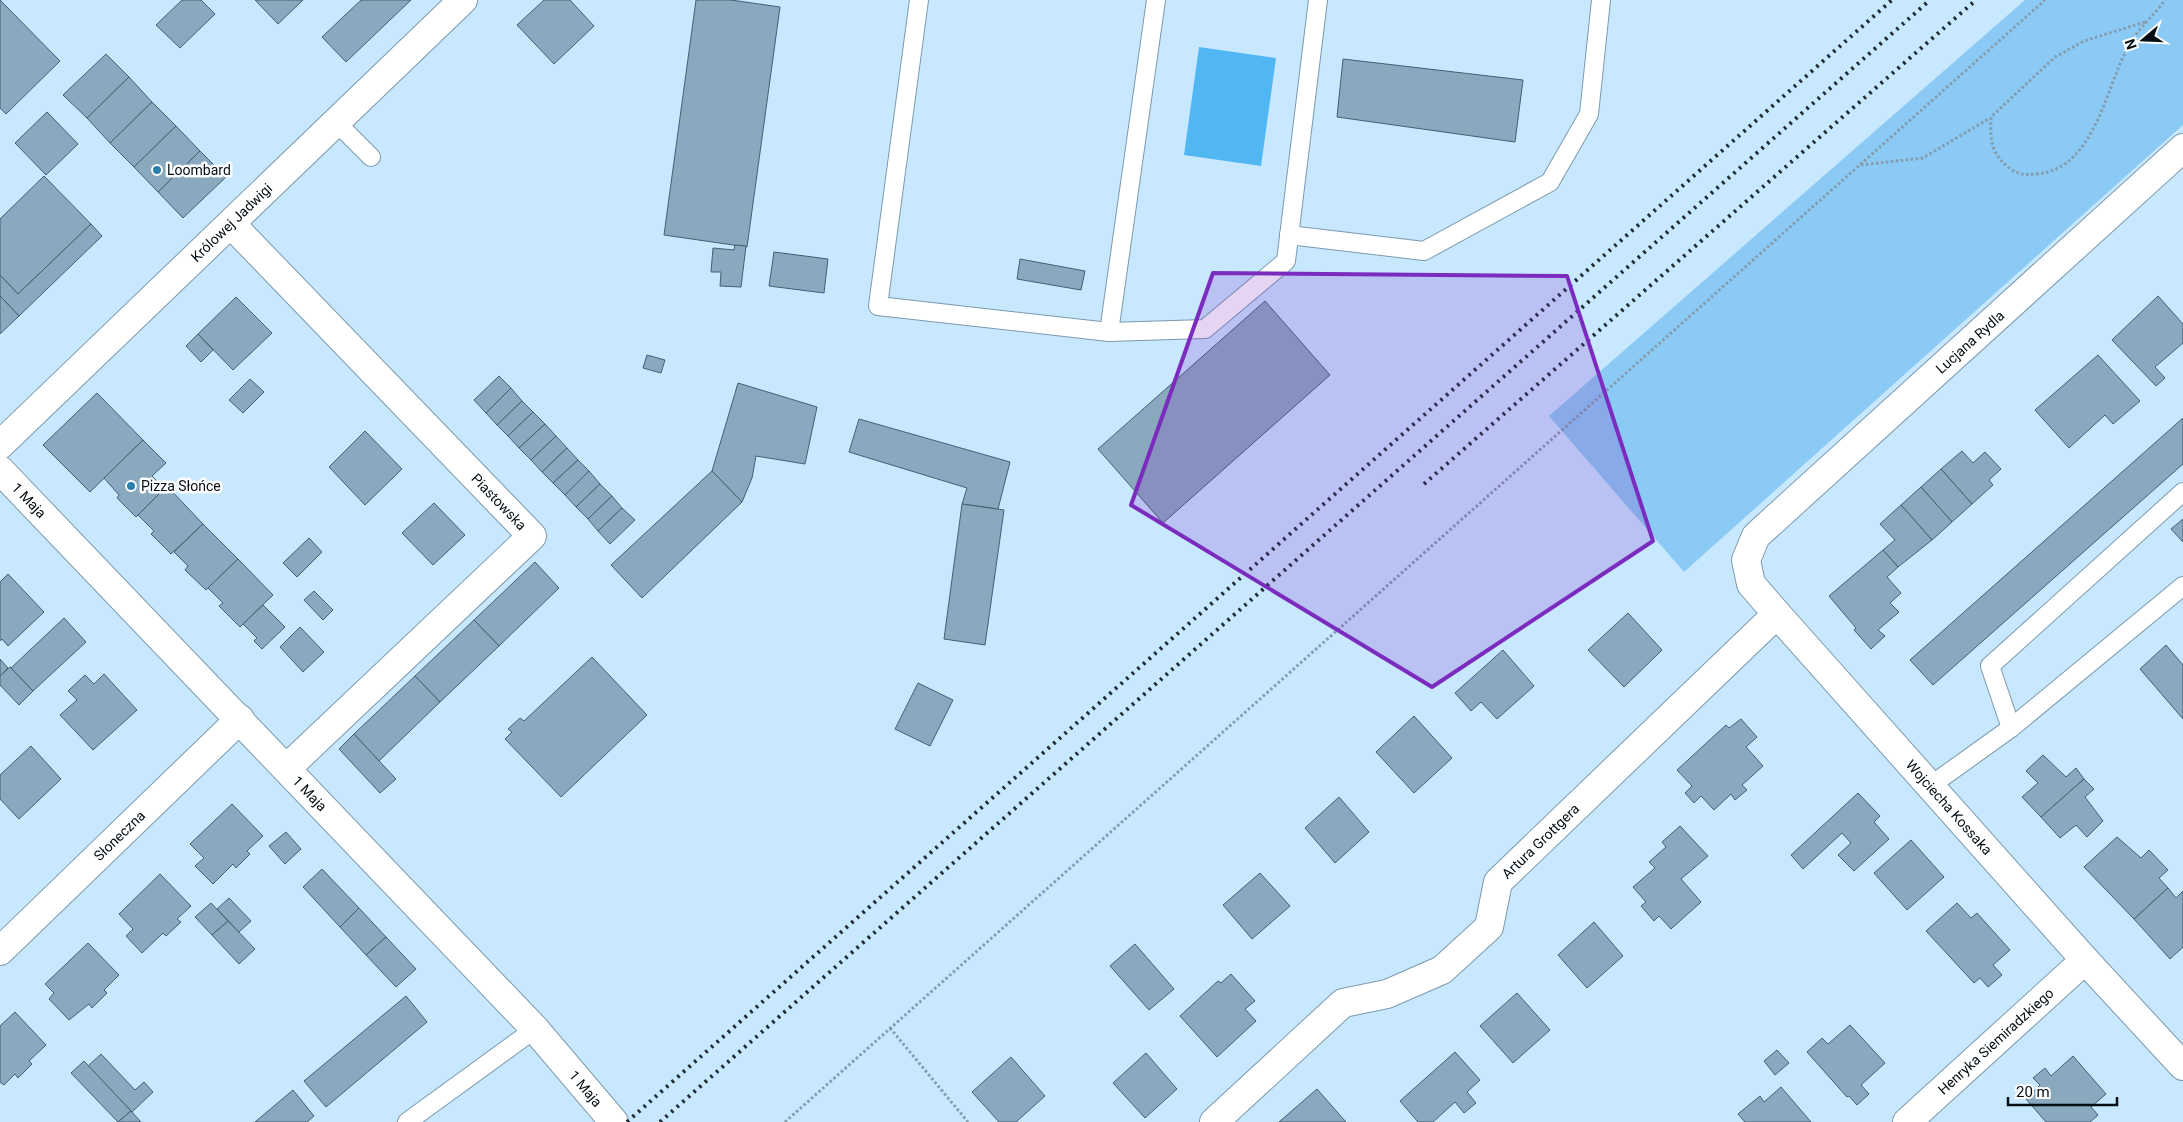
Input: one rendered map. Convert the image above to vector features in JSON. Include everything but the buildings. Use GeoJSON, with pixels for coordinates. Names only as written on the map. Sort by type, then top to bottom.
{"type":"FeatureCollection","features":[{"type":"Feature","properties":{"kind":"street","name":"Królowej Jadwigi"},"geometry":{"type":"LineString","coordinates":[[0,445],[463,0]]}},
{"type":"Feature","properties":{"kind":"street","name":"Lucjana Rydla"},"geometry":{"type":"LineString","coordinates":[[1756,536],[2183,148]]}},
{"type":"Feature","properties":{"kind":"street","name":"Piastowska"},"geometry":{"type":"LineString","coordinates":[[231,224],[532,536],[287,768]]}},
{"type":"Feature","properties":{"kind":"street","name":"1 Maja"},"geometry":{"type":"LineString","coordinates":[[0,470],[535,1029],[614,1122]]}},
{"type":"Feature","properties":{"kind":"street","name":"Wojciecha Kossaka"},"geometry":{"type":"LineString","coordinates":[[1756,536],[1746,560],[1751,584],[2085,960],[2183,1066]]}},
{"type":"Feature","properties":{"kind":"street","name":"Artura Grottgera"},"geometry":{"type":"LineString","coordinates":[[1214,1122],[1343,1003],[1387,994],[1442,970],[1489,927],[1498,882],[1777,614]]}},
{"type":"Feature","properties":{"kind":"street","name":"Słoneczna"},"geometry":{"type":"LineString","coordinates":[[0,951],[240,719]]}},
{"type":"Feature","properties":{"kind":"street","name":"Henryka Siemiradzkiego"},"geometry":{"type":"LineString","coordinates":[[1907,1122],[2085,960]]}},
{"type":"Feature","properties":{"kind":"lane"},"geometry":{"type":"LineString","coordinates":[[919,0],[878,306],[1109,332],[1205,329],[1286,261],[1318,0]]}},
{"type":"Feature","properties":{"kind":"lane"},"geometry":{"type":"LineString","coordinates":[[1109,332],[1156,0]]}},
{"type":"Feature","properties":{"kind":"lane"},"geometry":{"type":"LineString","coordinates":[[1289,235],[1424,251],[1550,182],[1589,114],[1602,0]]}},
{"type":"Feature","properties":{"kind":"lane"},"geometry":{"type":"LineString","coordinates":[[337,122],[371,157]]}},
{"type":"Feature","properties":{"kind":"lane"},"geometry":{"type":"LineString","coordinates":[[2012,728],[1990,666],[2183,492]]}},
{"type":"Feature","properties":{"kind":"lane"},"geometry":{"type":"LineString","coordinates":[[1930,786],[2012,728],[2182,587]]}},
{"type":"Feature","properties":{"kind":"lane"},"geometry":{"type":"LineString","coordinates":[[407,1122],[535,1029]]}},
{"type":"Feature","properties":{"kind":"path"},"geometry":{"type":"LineString","coordinates":[[785,1122],[2045,0]]}},
{"type":"Feature","properties":{"kind":"path"},"geometry":{"type":"LineString","coordinates":[[1991,117],[1990,141],[2001,162],[2021,175],[2050,173],[2077,153],[2093,134],[2126,49],[2145,22],[2166,0]]}},
{"type":"Feature","properties":{"kind":"path"},"geometry":{"type":"LineString","coordinates":[[1860,165],[1923,158],[1991,117],[2055,57],[2084,41],[2145,22]]}},
{"type":"Feature","properties":{"kind":"path"},"geometry":{"type":"LineString","coordinates":[[890,1028],[968,1122]]}},
{"type":"Feature","properties":{"kind":"highlighted area"},"geometry":{"type":"Polygon","coordinates":[[[1213,273],[1567,276],[1653,541],[1432,687],[1131,505],[1213,273]]]}},
{"type":"Feature","properties":{"kind":"shaded area"},"geometry":{"type":"Polygon","coordinates":[[[2025,0],[2183,0],[2183,125],[1684,572],[1549,416],[2025,0]]]}},
{"type":"Feature","properties":{"kind":"shaded area"},"geometry":{"type":"Polygon","coordinates":[[[1199,47],[1276,58],[1261,166],[1184,155],[1199,47]]]}},
{"type":"Feature","properties":{"kind":"railway"},"geometry":{"type":"LineString","coordinates":[[627,1122],[1892,0]]}},
{"type":"Feature","properties":{"kind":"railway"},"geometry":{"type":"LineString","coordinates":[[660,1122],[1930,0]]}},
{"type":"Feature","properties":{"kind":"railway"},"geometry":{"type":"LineString","coordinates":[[1424,484],[1976,0]]}},
{"type":"Feature","properties":{"kind":"place","name":"Loombard"},"geometry":{"type":"Point","coordinates":[157,170]}},
{"type":"Feature","properties":{"kind":"place","name":"Pizza Słońce"},"geometry":{"type":"Point","coordinates":[131,486]}}]}
